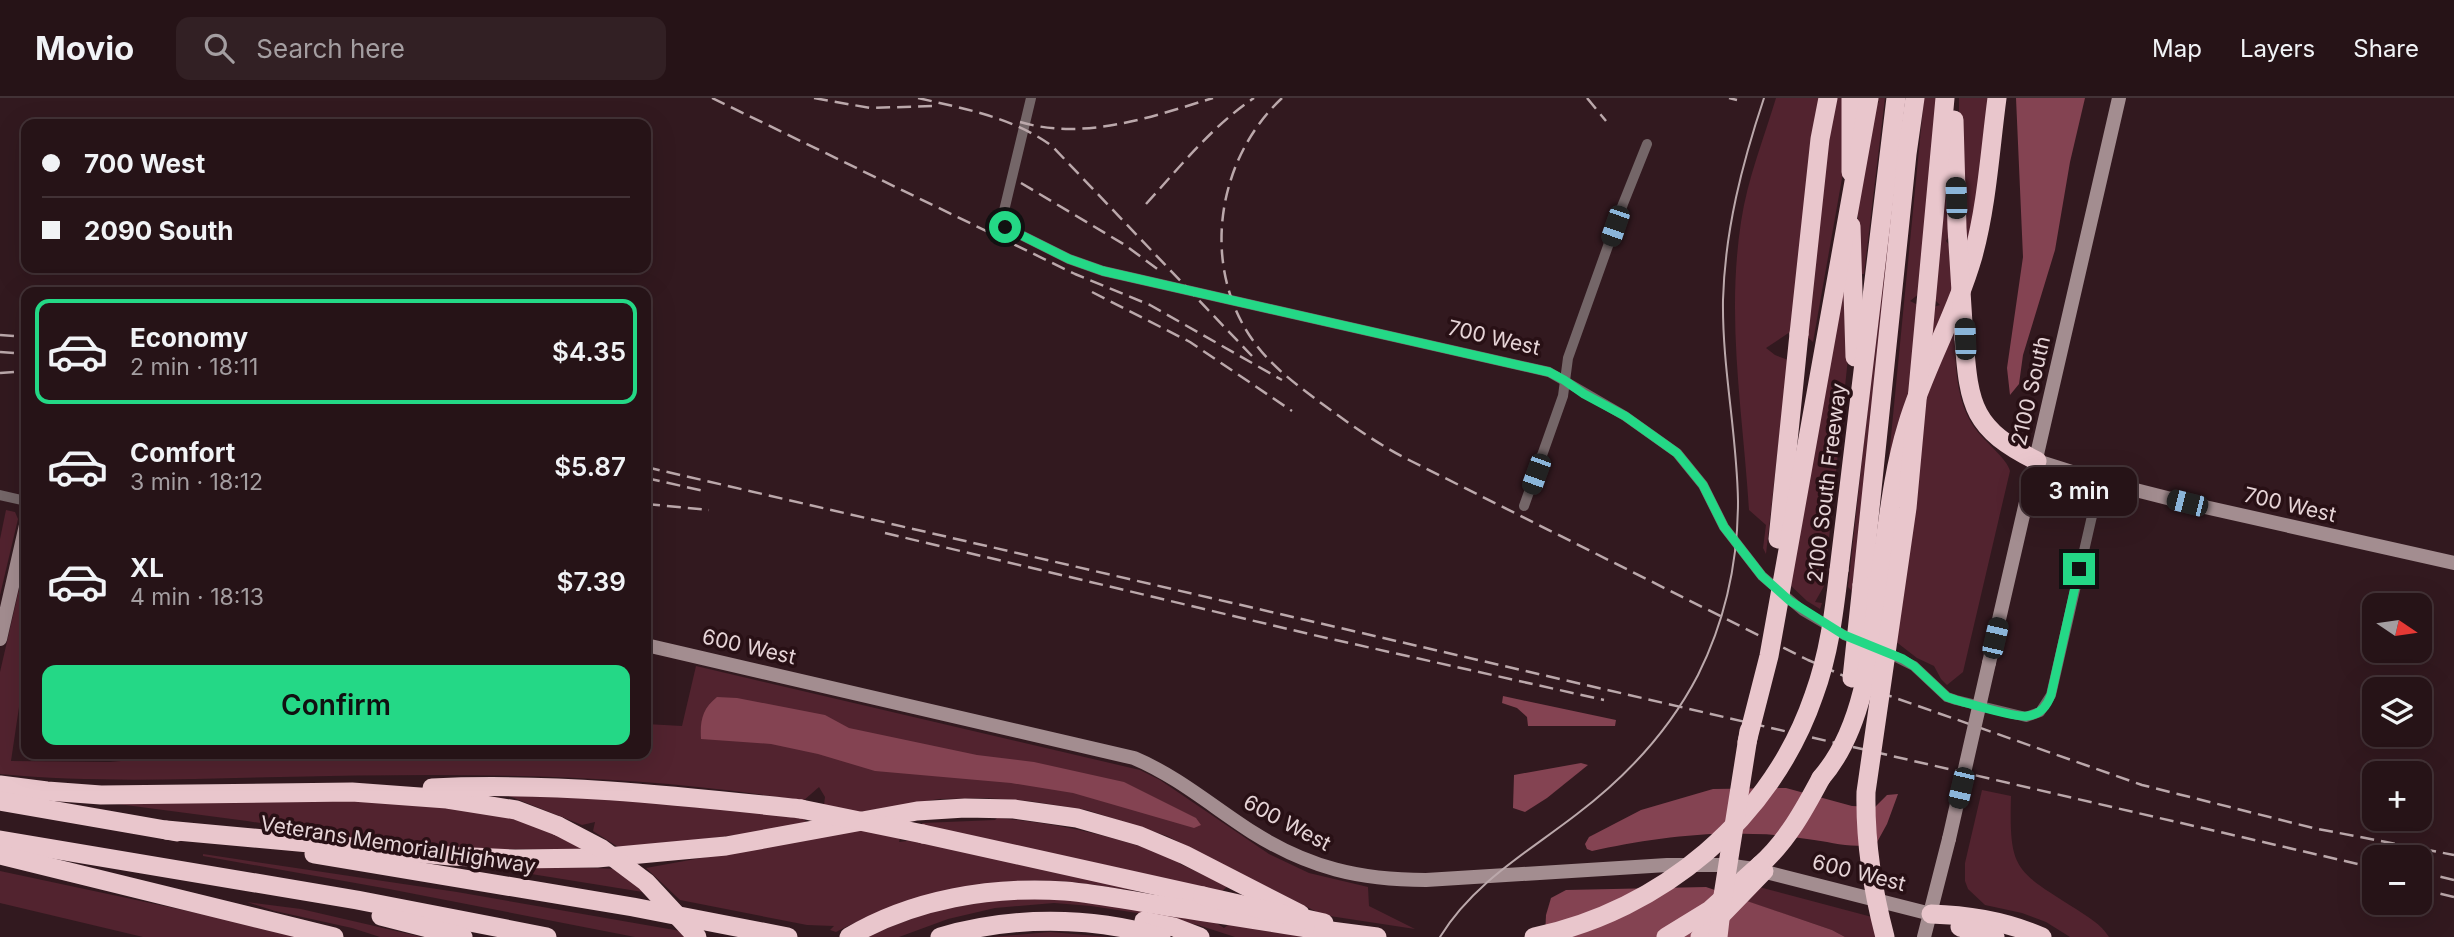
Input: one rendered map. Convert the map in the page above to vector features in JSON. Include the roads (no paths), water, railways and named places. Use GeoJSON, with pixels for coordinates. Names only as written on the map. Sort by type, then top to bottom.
{"type":"FeatureCollection","features":[{"type":"Feature","properties":{"kind":"highway"},"geometry":{"type":"LineString","coordinates":[[1718,937],[1765,637],[1820,139],[1828,98]]}},
{"type":"Feature","properties":{"kind":"highway"},"geometry":{"type":"LineString","coordinates":[[1851,98],[1855,354],[1851,477]]}},
{"type":"Feature","properties":{"kind":"highway"},"geometry":{"type":"LineString","coordinates":[[1747,741],[1771,643],[1869,98]]}},
{"type":"Feature","properties":{"kind":"highway","name":"2100 South Freeway"},"geometry":{"type":"LineString","coordinates":[[1534,937],[1597,918],[1662,885],[1716,843],[1765,789],[1786,756],[1814,697],[1831,633],[1896,98]]}},
{"type":"Feature","properties":{"kind":"highway","name":"2100 South Freeway"},"geometry":{"type":"LineString","coordinates":[[1773,853],[1796,823],[1821,778],[1842,726],[1870,587],[1907,154],[1915,98]]}},
{"type":"Feature","properties":{"kind":"highway"},"geometry":{"type":"LineString","coordinates":[[1885,937],[1870,871],[1865,828],[1866,792],[1907,508],[1945,98]]}},
{"type":"Feature","properties":{"kind":"highway"},"geometry":{"type":"LineString","coordinates":[[1954,98],[1957,228],[1967,378],[1980,418],[2006,445],[2037,461]]}},
{"type":"Feature","properties":{"kind":"highway"},"geometry":{"type":"LineString","coordinates":[[1870,587],[1907,425],[1973,255],[1982,212],[1997,98]]}},
{"type":"Feature","properties":{"kind":"highway"},"geometry":{"type":"LineString","coordinates":[[0,785],[101,795],[352,792],[489,785],[665,795],[801,809],[923,834],[1201,904],[1377,937]]}},
{"type":"Feature","properties":{"kind":"highway"},"geometry":{"type":"LineString","coordinates":[[352,792],[447,799],[516,810],[558,826],[602,849],[646,882],[697,937]]}},
{"type":"Feature","properties":{"kind":"highway","name":"Veterans Memorial Highway"},"geometry":{"type":"LineString","coordinates":[[0,801],[166,831],[558,894],[788,937]]}},
{"type":"Feature","properties":{"kind":"highway"},"geometry":{"type":"LineString","coordinates":[[166,831],[451,856],[573,859],[646,855],[726,846],[917,811],[1014,809],[1093,821],[1148,839],[1202,863],[1345,937]]}},
{"type":"Feature","properties":{"kind":"highway"},"geometry":{"type":"LineString","coordinates":[[0,840],[357,900],[547,937]]}},
{"type":"Feature","properties":{"kind":"highway"},"geometry":{"type":"LineString","coordinates":[[1666,937],[1710,910],[1773,853]]}},
{"type":"Feature","properties":{"kind":"highway"},"geometry":{"type":"LineString","coordinates":[[1700,937],[1764,871],[1773,853]]}},
{"type":"Feature","properties":{"kind":"highway"},"geometry":{"type":"LineString","coordinates":[[0,855],[334,937]]}},
{"type":"Feature","properties":{"kind":"highway"},"geometry":{"type":"LineString","coordinates":[[849,937],[876,923],[923,906],[953,898],[1002,891],[1068,891],[1201,904],[1384,937]]}},
{"type":"Feature","properties":{"kind":"highway"},"geometry":{"type":"LineString","coordinates":[[357,900],[384,918],[463,937]]}},
{"type":"Feature","properties":{"kind":"highway"},"geometry":{"type":"LineString","coordinates":[[940,937],[1077,914],[1111,916],[1174,927],[1200,937]]}},
{"type":"Feature","properties":{"kind":"highway"},"geometry":{"type":"LineString","coordinates":[[1931,914],[1957,926],[1995,937]]}},
{"type":"Feature","properties":{"kind":"highway"},"geometry":{"type":"LineString","coordinates":[[1931,914],[1963,915],[2042,937]]}},
{"type":"Feature","properties":{"kind":"highway"},"geometry":{"type":"LineString","coordinates":[[1038,922],[1101,925],[1161,937]]}},
{"type":"Feature","properties":{"kind":"street","name":"700 West"},"geometry":{"type":"LineString","coordinates":[[1031,98],[1003,215],[1005,227],[1069,259],[1103,271],[1549,372],[1635,423],[1677,453],[1703,485],[1724,527],[1762,576],[1803,611],[1844,635],[1903,659],[1947,697],[2026,717],[2040,712],[2051,695],[2100,481]]}},
{"type":"Feature","properties":{"kind":"street","name":"2100 South"},"geometry":{"type":"LineString","coordinates":[[1924,937],[2037,461],[2119,98]]}},
{"type":"Feature","properties":{"kind":"street"},"geometry":{"type":"LineString","coordinates":[[1524,506],[1563,396],[1568,358],[1647,144]]}},
{"type":"Feature","properties":{"kind":"street","name":"700 West"},"geometry":{"type":"LineString","coordinates":[[2037,461],[2100,481],[2187,503],[2454,563]]}},
{"type":"Feature","properties":{"kind":"street"},"geometry":{"type":"LineString","coordinates":[[0,495],[21,500]]}},
{"type":"Feature","properties":{"kind":"street"},"geometry":{"type":"LineString","coordinates":[[0,639],[21,547]]}},
{"type":"Feature","properties":{"kind":"street","name":"600 West"},"geometry":{"type":"LineString","coordinates":[[651,646],[1134,758],[1170,776],[1253,833],[1304,861],[1352,875],[1387,880],[1426,880],[1667,865],[1726,865],[1754,869],[1931,914]]}},
{"type":"Feature","properties":{"kind":"tram line"},"geometry":{"type":"LineString","coordinates":[[1440,937],[1454,917],[1485,884],[1595,799],[1630,768],[1660,734],[1687,695],[1716,633],[1723,612],[1736,546],[1738,501],[1723,325],[1724,274],[1736,198],[1764,98]]}},
{"type":"Feature","properties":{"kind":"railway"},"geometry":{"type":"LineString","coordinates":[[712,98],[1075,274],[1150,305],[1282,380]]}},
{"type":"Feature","properties":{"kind":"railway"},"geometry":{"type":"LineString","coordinates":[[814,98],[870,108],[932,106]]}},
{"type":"Feature","properties":{"kind":"railway"},"geometry":{"type":"LineString","coordinates":[[918,98],[971,110],[1004,121],[1052,146],[1252,356]]}},
{"type":"Feature","properties":{"kind":"railway"},"geometry":{"type":"LineString","coordinates":[[1020,122],[1044,127],[1093,128],[1142,119],[1213,98]]}},
{"type":"Feature","properties":{"kind":"railway"},"geometry":{"type":"LineString","coordinates":[[1146,204],[1210,134],[1254,98]]}},
{"type":"Feature","properties":{"kind":"railway"},"geometry":{"type":"LineString","coordinates":[[1282,98],[1260,123],[1242,152],[1230,183],[1223,215],[1222,248],[1226,281],[1237,313],[1254,342],[1269,360],[1303,389],[1365,434],[1411,461],[1808,660],[1887,695],[2142,785],[2313,828],[2454,855]]}},
{"type":"Feature","properties":{"kind":"railway"},"geometry":{"type":"LineString","coordinates":[[1587,98],[1606,121]]}},
{"type":"Feature","properties":{"kind":"railway"},"geometry":{"type":"LineString","coordinates":[[1729,98],[1737,100]]}},
{"type":"Feature","properties":{"kind":"railway"},"geometry":{"type":"LineString","coordinates":[[1021,183],[1125,245],[1160,271]]}},
{"type":"Feature","properties":{"kind":"railway"},"geometry":{"type":"LineString","coordinates":[[1092,292],[1190,342],[1292,411]]}},
{"type":"Feature","properties":{"kind":"railway"},"geometry":{"type":"LineString","coordinates":[[0,335],[21,337]]}},
{"type":"Feature","properties":{"kind":"railway"},"geometry":{"type":"LineString","coordinates":[[0,352],[21,354]]}},
{"type":"Feature","properties":{"kind":"railway"},"geometry":{"type":"LineString","coordinates":[[0,373],[21,371]]}},
{"type":"Feature","properties":{"kind":"railway"},"geometry":{"type":"LineString","coordinates":[[651,468],[2362,865]]}},
{"type":"Feature","properties":{"kind":"railway"},"geometry":{"type":"LineString","coordinates":[[651,479],[704,491]]}},
{"type":"Feature","properties":{"kind":"railway"},"geometry":{"type":"LineString","coordinates":[[651,504],[709,510]]}},
{"type":"Feature","properties":{"kind":"railway"},"geometry":{"type":"LineString","coordinates":[[885,533],[1309,634],[1604,700]]}},
{"type":"Feature","properties":{"kind":"railway"},"geometry":{"type":"LineString","coordinates":[[2432,875],[2454,880]]}},
{"type":"Feature","properties":{"kind":"railway"},"geometry":{"type":"LineString","coordinates":[[2432,892],[2454,897]]}}]}
